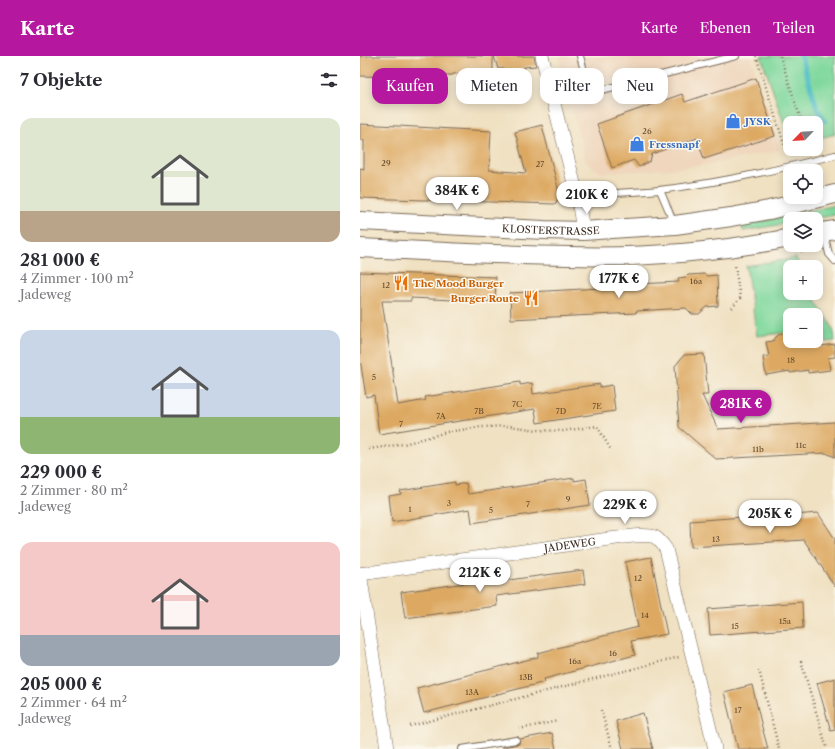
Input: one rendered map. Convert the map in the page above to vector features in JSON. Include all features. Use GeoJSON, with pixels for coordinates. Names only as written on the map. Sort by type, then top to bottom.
{"type":"FeatureCollection","features":[{"type":"Feature","properties":{"kind":"main road","name":"KLOSTERSTRASSE"},"geometry":{"type":"LineString","coordinates":[[360,221],[583,231],[675,225],[731,217],[769,210],[835,194]]}},
{"type":"Feature","properties":{"kind":"main road"},"geometry":{"type":"LineString","coordinates":[[360,248],[570,256],[622,256],[686,252],[744,246],[783,239]]}},
{"type":"Feature","properties":{"kind":"street"},"geometry":{"type":"LineString","coordinates":[[542,56],[578,199],[583,231]]}},
{"type":"Feature","properties":{"kind":"street","name":"JADEWEG"},"geometry":{"type":"LineString","coordinates":[[360,574],[609,540],[644,536],[654,537],[660,541],[666,549],[715,749]]}},
{"type":"Feature","properties":{"kind":"street"},"geometry":{"type":"LineString","coordinates":[[360,574],[366,658],[387,749]]}},
{"type":"Feature","properties":{"kind":"lane"},"geometry":{"type":"LineString","coordinates":[[580,56],[590,93],[736,56]]}},
{"type":"Feature","properties":{"kind":"lane"},"geometry":{"type":"LineString","coordinates":[[578,199],[591,196],[660,190],[729,179],[835,155]]}},
{"type":"Feature","properties":{"kind":"lane"},"geometry":{"type":"LineString","coordinates":[[660,190],[675,225]]}},
{"type":"Feature","properties":{"kind":"lane"},"geometry":{"type":"LineString","coordinates":[[825,232],[829,254],[835,261]]}},
{"type":"Feature","properties":{"kind":"lane"},"geometry":{"type":"LineString","coordinates":[[462,749],[516,740]]}},
{"type":"Feature","properties":{"kind":"path"},"geometry":{"type":"LineString","coordinates":[[756,56],[783,141]]}},
{"type":"Feature","properties":{"kind":"path"},"geometry":{"type":"LineString","coordinates":[[780,56],[800,116]]}},
{"type":"Feature","properties":{"kind":"path"},"geometry":{"type":"LineString","coordinates":[[732,308],[740,298],[735,265]]}},
{"type":"Feature","properties":{"kind":"path"},"geometry":{"type":"LineString","coordinates":[[369,449],[404,444],[447,432],[481,427],[510,426],[537,430],[562,431],[597,426],[611,450]]}},
{"type":"Feature","properties":{"kind":"path"},"geometry":{"type":"LineString","coordinates":[[410,726],[680,657]]}},
{"type":"Feature","properties":{"kind":"path"},"geometry":{"type":"LineString","coordinates":[[801,661],[827,749]]}},
{"type":"Feature","properties":{"kind":"path"},"geometry":{"type":"LineString","coordinates":[[759,670],[779,749]]}},
{"type":"Feature","properties":{"kind":"path"},"geometry":{"type":"LineString","coordinates":[[601,710],[612,749]]}},
{"type":"Feature","properties":{"kind":"path"},"geometry":{"type":"LineString","coordinates":[[516,740],[513,730],[558,722]]}},
{"type":"Feature","properties":{"kind":"shaded area"},"geometry":{"type":"Polygon","coordinates":[[[559,56],[750,56],[780,150],[715,163],[672,169],[601,173],[586,162],[571,104],[604,104],[604,68],[562,68],[559,56]]]}},
{"type":"Feature","properties":{"kind":"green space"},"geometry":{"type":"Polygon","coordinates":[[[761,56],[835,56],[835,134],[823,137],[823,116],[783,116],[783,120],[761,56]]]}},
{"type":"Feature","properties":{"kind":"green space"},"geometry":{"type":"Polygon","coordinates":[[[835,205],[835,215],[823,217],[823,212],[804,212],[835,205]]]}},
{"type":"Feature","properties":{"kind":"green space"},"geometry":{"type":"Polygon","coordinates":[[[783,217],[783,224],[743,231],[742,226],[783,217]]]}},
{"type":"Feature","properties":{"kind":"green space"},"geometry":{"type":"Polygon","coordinates":[[[796,258],[797,260],[784,260],[796,258]]]}},
{"type":"Feature","properties":{"kind":"green space"},"geometry":{"type":"Polygon","coordinates":[[[783,260],[783,300],[816,300],[821,308],[783,308],[783,333],[757,336],[746,266],[783,260]]]}},
{"type":"Feature","properties":{"kind":"green space"},"geometry":{"type":"Polygon","coordinates":[[[823,311],[830,322],[835,341],[827,342],[823,339],[823,311]]]}},
{"type":"Feature","properties":{"kind":"building"},"geometry":{"type":"Polygon","coordinates":[[[360,56],[493,56],[493,68],[456,68],[456,74],[453,75],[448,75],[448,68],[372,68],[372,76],[360,76],[360,56]]]}},
{"type":"Feature","properties":{"kind":"building"},"geometry":{"type":"Polygon","coordinates":[[[494,56],[534,56],[536,66],[524,68],[498,68],[494,56]]]}},
{"type":"Feature","properties":{"kind":"building"},"geometry":{"type":"Polygon","coordinates":[[[756,78],[775,136],[704,159],[697,138],[652,154],[650,161],[639,167],[634,160],[612,168],[597,124],[654,104],[668,104],[668,99],[682,94],[685,102],[756,78]]]}},
{"type":"Feature","properties":{"kind":"building"},"geometry":{"type":"Polygon","coordinates":[[[360,124],[491,131],[489,170],[526,173],[515,132],[542,125],[560,196],[555,204],[360,198],[360,168],[364,169],[364,140],[360,140],[360,124]]]}},
{"type":"Feature","properties":{"kind":"building"},"geometry":{"type":"Polygon","coordinates":[[[360,272],[496,277],[495,302],[411,298],[411,301],[382,301],[398,405],[426,400],[425,397],[520,382],[520,385],[532,383],[533,394],[600,384],[600,387],[612,385],[615,411],[537,423],[535,409],[379,434],[374,395],[366,397],[360,359],[360,272]]]}},
{"type":"Feature","properties":{"kind":"building"},"geometry":{"type":"Polygon","coordinates":[[[704,274],[707,276],[717,275],[718,306],[707,307],[699,314],[692,314],[686,308],[636,311],[636,313],[511,319],[510,293],[638,286],[638,284],[679,282],[678,278],[686,277],[688,275],[704,274]]]}},
{"type":"Feature","properties":{"kind":"building"},"geometry":{"type":"Polygon","coordinates":[[[783,333],[783,348],[823,348],[823,346],[835,344],[835,357],[828,358],[830,370],[808,373],[808,370],[790,373],[790,371],[766,375],[763,357],[769,356],[766,342],[773,341],[777,336],[783,333]]]}},
{"type":"Feature","properties":{"kind":"building"},"geometry":{"type":"Polygon","coordinates":[[[704,354],[708,395],[702,395],[718,429],[835,422],[835,457],[826,453],[716,459],[679,427],[675,366],[684,355],[704,354]]]}},
{"type":"Feature","properties":{"kind":"building"},"geometry":{"type":"Polygon","coordinates":[[[574,478],[574,481],[586,479],[590,505],[472,523],[470,509],[392,522],[389,496],[401,494],[400,491],[455,482],[455,485],[466,483],[468,494],[574,478]]]}},
{"type":"Feature","properties":{"kind":"building"},"geometry":{"type":"Polygon","coordinates":[[[818,513],[835,539],[835,587],[804,540],[691,547],[690,521],[818,513]]]}},
{"type":"Feature","properties":{"kind":"building"},"geometry":{"type":"Polygon","coordinates":[[[651,557],[667,634],[631,641],[635,655],[544,679],[545,682],[424,713],[417,688],[538,657],[538,653],[638,627],[625,562],[651,557]]]}},
{"type":"Feature","properties":{"kind":"building"},"geometry":{"type":"Polygon","coordinates":[[[583,570],[585,584],[496,596],[497,606],[405,618],[401,592],[494,579],[494,582],[583,570]]]}},
{"type":"Feature","properties":{"kind":"building"},"geometry":{"type":"Polygon","coordinates":[[[802,602],[803,628],[710,635],[708,609],[802,602]]]}},
{"type":"Feature","properties":{"kind":"building"},"geometry":{"type":"Polygon","coordinates":[[[835,678],[835,730],[831,731],[817,683],[835,678]]]}},
{"type":"Feature","properties":{"kind":"building"},"geometry":{"type":"Polygon","coordinates":[[[752,685],[768,749],[738,749],[724,692],[752,685]]]}},
{"type":"Feature","properties":{"kind":"building"},"geometry":{"type":"Polygon","coordinates":[[[643,713],[653,749],[623,749],[616,721],[643,713]]]}},
{"type":"Feature","properties":{"kind":"building"},"geometry":{"type":"Polygon","coordinates":[[[552,733],[556,749],[503,749],[503,747],[519,744],[520,739],[552,733]]]}},
{"type":"Feature","properties":{"kind":"waterway"},"geometry":{"type":"LineString","coordinates":[[801,56],[817,108],[825,121]]}},
{"type":"Feature","properties":{"kind":"place","name":"JYSK"},"geometry":{"type":"Point","coordinates":[733,121]}},
{"type":"Feature","properties":{"kind":"place","name":"Fressnapf"},"geometry":{"type":"Point","coordinates":[637,144]}},
{"type":"Feature","properties":{"kind":"place","name":"The Mood Burger"},"geometry":{"type":"Point","coordinates":[401,283]}},
{"type":"Feature","properties":{"kind":"place","name":"Burger Route"},"geometry":{"type":"Point","coordinates":[531,298]}}]}
